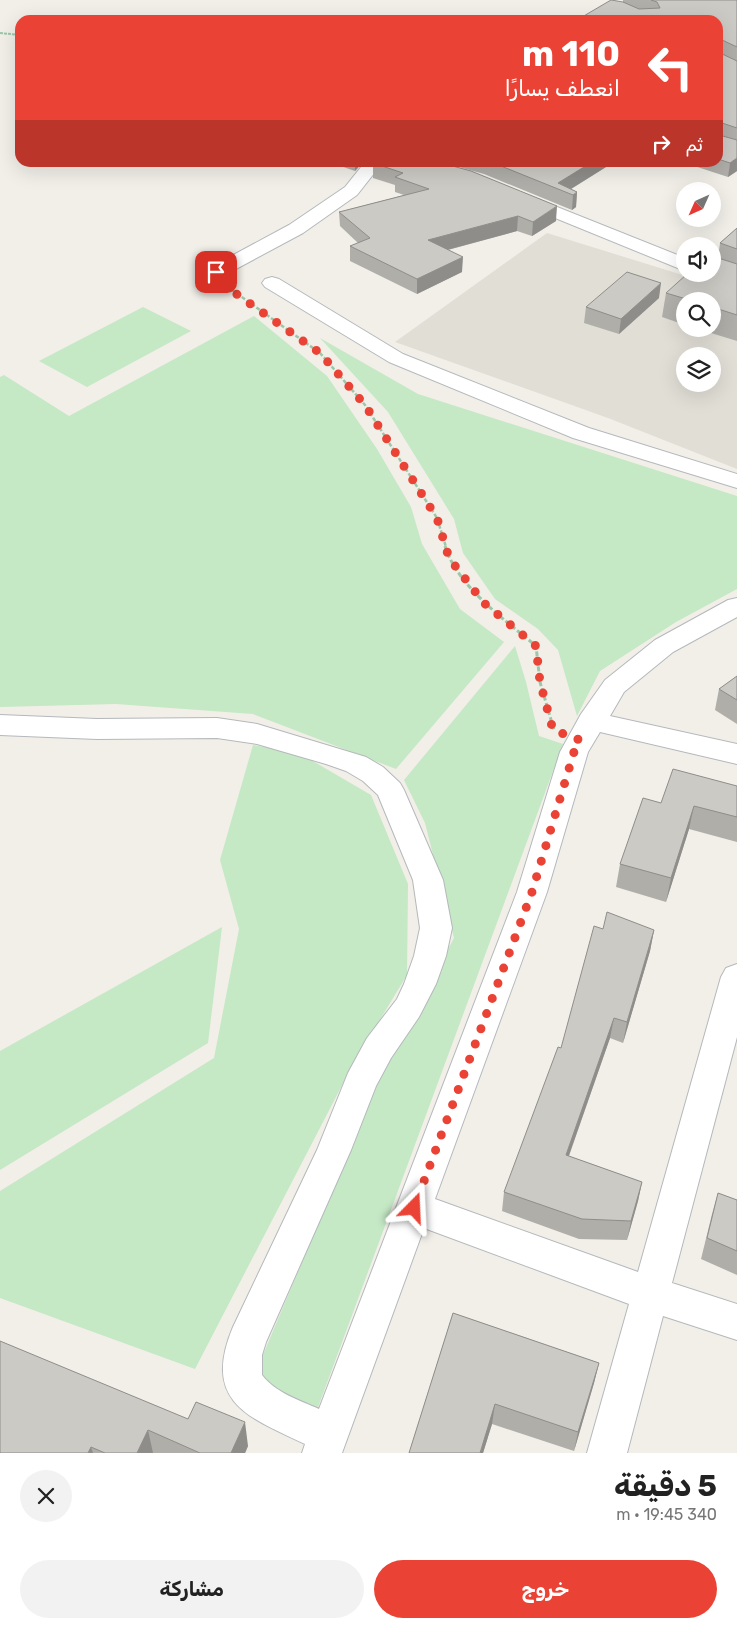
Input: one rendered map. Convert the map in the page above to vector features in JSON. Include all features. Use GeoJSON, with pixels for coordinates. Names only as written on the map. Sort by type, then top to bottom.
{"type":"FeatureCollection","features":[{"type":"Feature","properties":{"kind":"street"},"geometry":{"type":"LineString","coordinates":[[216,272],[296,228],[351,191],[372,167]]}},
{"type":"Feature","properties":{"kind":"street"},"geometry":{"type":"LineString","coordinates":[[505,191],[676,261]]}},
{"type":"Feature","properties":{"kind":"street"},"geometry":{"type":"LineString","coordinates":[[272,283],[396,358],[581,433],[737,481]]}},
{"type":"Feature","properties":{"kind":"street"},"geometry":{"type":"LineString","coordinates":[[0,725],[97,729],[217,728],[257,734],[356,764],[373,774],[390,790],[428,880],[436,928],[430,956],[420,984],[408,1008],[379,1048],[360,1083],[334,1150],[241,1356],[241,1372],[251,1395],[261,1404],[326,1444],[532,892],[574,752],[614,686],[664,646],[737,606]]}},
{"type":"Feature","properties":{"kind":"street"},"geometry":{"type":"LineString","coordinates":[[586,730],[737,754]]}},
{"type":"Feature","properties":{"kind":"street"},"geometry":{"type":"LineString","coordinates":[[607,1453],[737,976]]}},
{"type":"Feature","properties":{"kind":"street"},"geometry":{"type":"LineString","coordinates":[[414,1208],[651,1294],[737,1322]]}},
{"type":"Feature","properties":{"kind":"path"},"geometry":{"type":"LineString","coordinates":[[0,33],[15,34]]}},
{"type":"Feature","properties":{"kind":"path"},"geometry":{"type":"LineString","coordinates":[[216,272],[218,281],[320,353],[365,405],[437,518],[449,558],[484,603],[536,646],[540,682],[553,730],[586,730]]}},
{"type":"Feature","properties":{"kind":"shaded area"},"geometry":{"type":"Polygon","coordinates":[[[547,233],[676,273],[676,282],[705,282],[737,294],[737,469],[608,418],[395,342],[547,233]]]}},
{"type":"Feature","properties":{"kind":"green space"},"geometry":{"type":"Polygon","coordinates":[[[143,307],[191,331],[87,387],[39,361],[143,307]]]}},
{"type":"Feature","properties":{"kind":"green space"},"geometry":{"type":"Polygon","coordinates":[[[254,316],[327,376],[377,449],[411,507],[422,544],[460,609],[504,642],[396,769],[253,714],[116,704],[0,707],[0,377],[4,375],[69,416],[254,316]]]}},
{"type":"Feature","properties":{"kind":"green space"},"geometry":{"type":"Polygon","coordinates":[[[320,338],[418,394],[737,496],[737,589],[676,622],[600,671],[577,716],[558,650],[538,629],[495,599],[463,553],[454,519],[388,412],[320,338]]]}},
{"type":"Feature","properties":{"kind":"green space"},"geometry":{"type":"Polygon","coordinates":[[[515,646],[539,736],[563,744],[317,1410],[264,1388],[257,1369],[382,1072],[454,938],[425,823],[404,780],[515,646]]]}},
{"type":"Feature","properties":{"kind":"green space"},"geometry":{"type":"Polygon","coordinates":[[[253,745],[299,753],[371,795],[408,884],[407,975],[352,1066],[195,1369],[0,1298],[0,1191],[214,1058],[239,929],[220,860],[253,745]]]}},
{"type":"Feature","properties":{"kind":"green space"},"geometry":{"type":"Polygon","coordinates":[[[222,927],[208,1043],[0,1170],[0,1051],[222,927]]]}},
{"type":"Feature","properties":{"kind":"building"},"geometry":{"type":"Polygon","coordinates":[[[611,0],[623,2],[639,9],[660,8],[657,2],[651,0],[737,0],[737,47],[723,40],[723,15],[585,15],[611,0]]]}},
{"type":"Feature","properties":{"kind":"building"},"geometry":{"type":"Polygon","coordinates":[[[723,54],[737,61],[737,128],[723,123],[723,54]]]}},
{"type":"Feature","properties":{"kind":"building"},"geometry":{"type":"Polygon","coordinates":[[[723,136],[737,140],[737,158],[730,163],[723,161],[723,136]]]}},
{"type":"Feature","properties":{"kind":"building"},"geometry":{"type":"Polygon","coordinates":[[[385,167],[456,167],[471,171],[557,206],[533,222],[518,216],[428,240],[463,257],[417,279],[350,246],[370,238],[339,212],[429,189],[395,177],[403,173],[385,167]]]}},
{"type":"Feature","properties":{"kind":"building"},"geometry":{"type":"Polygon","coordinates":[[[503,167],[584,167],[558,183],[577,192],[573,195],[503,167]]]}},
{"type":"Feature","properties":{"kind":"building"},"geometry":{"type":"Polygon","coordinates":[[[737,228],[737,249],[721,242],[737,228]]]}},
{"type":"Feature","properties":{"kind":"building"},"geometry":{"type":"Polygon","coordinates":[[[721,259],[737,264],[737,315],[721,310],[721,292],[676,292],[676,296],[666,293],[678,282],[721,282],[721,259]]]}},
{"type":"Feature","properties":{"kind":"building"},"geometry":{"type":"Polygon","coordinates":[[[627,272],[661,283],[621,319],[586,307],[627,272]]]}},
{"type":"Feature","properties":{"kind":"building"},"geometry":{"type":"Polygon","coordinates":[[[737,676],[737,700],[719,689],[737,676]]]}},
{"type":"Feature","properties":{"kind":"building"},"geometry":{"type":"Polygon","coordinates":[[[673,769],[737,786],[737,817],[694,806],[671,878],[620,864],[643,798],[661,803],[673,769]]]}},
{"type":"Feature","properties":{"kind":"building"},"geometry":{"type":"Polygon","coordinates":[[[607,912],[654,930],[627,1022],[614,1018],[566,1155],[642,1182],[631,1221],[582,1219],[504,1192],[558,1047],[561,1048],[594,926],[603,929],[607,912]]]}},
{"type":"Feature","properties":{"kind":"building"},"geometry":{"type":"Polygon","coordinates":[[[718,1193],[737,1200],[737,1251],[707,1238],[718,1193]]]}},
{"type":"Feature","properties":{"kind":"building"},"geometry":{"type":"Polygon","coordinates":[[[453,1313],[599,1363],[578,1432],[495,1404],[480,1453],[409,1453],[453,1313]]]}},
{"type":"Feature","properties":{"kind":"building"},"geometry":{"type":"Polygon","coordinates":[[[0,1341],[188,1419],[196,1402],[245,1422],[231,1453],[200,1453],[148,1430],[137,1453],[105,1453],[91,1447],[88,1453],[0,1453],[0,1341]]]}},
{"type":"Feature","properties":{"kind":"route"},"geometry":{"type":"LineString","coordinates":[[216,272],[218,281],[320,353],[365,405],[437,518],[449,558],[484,603],[536,646],[540,682],[553,730],[580,740],[574,752],[532,892],[414,1208]]}}]}
